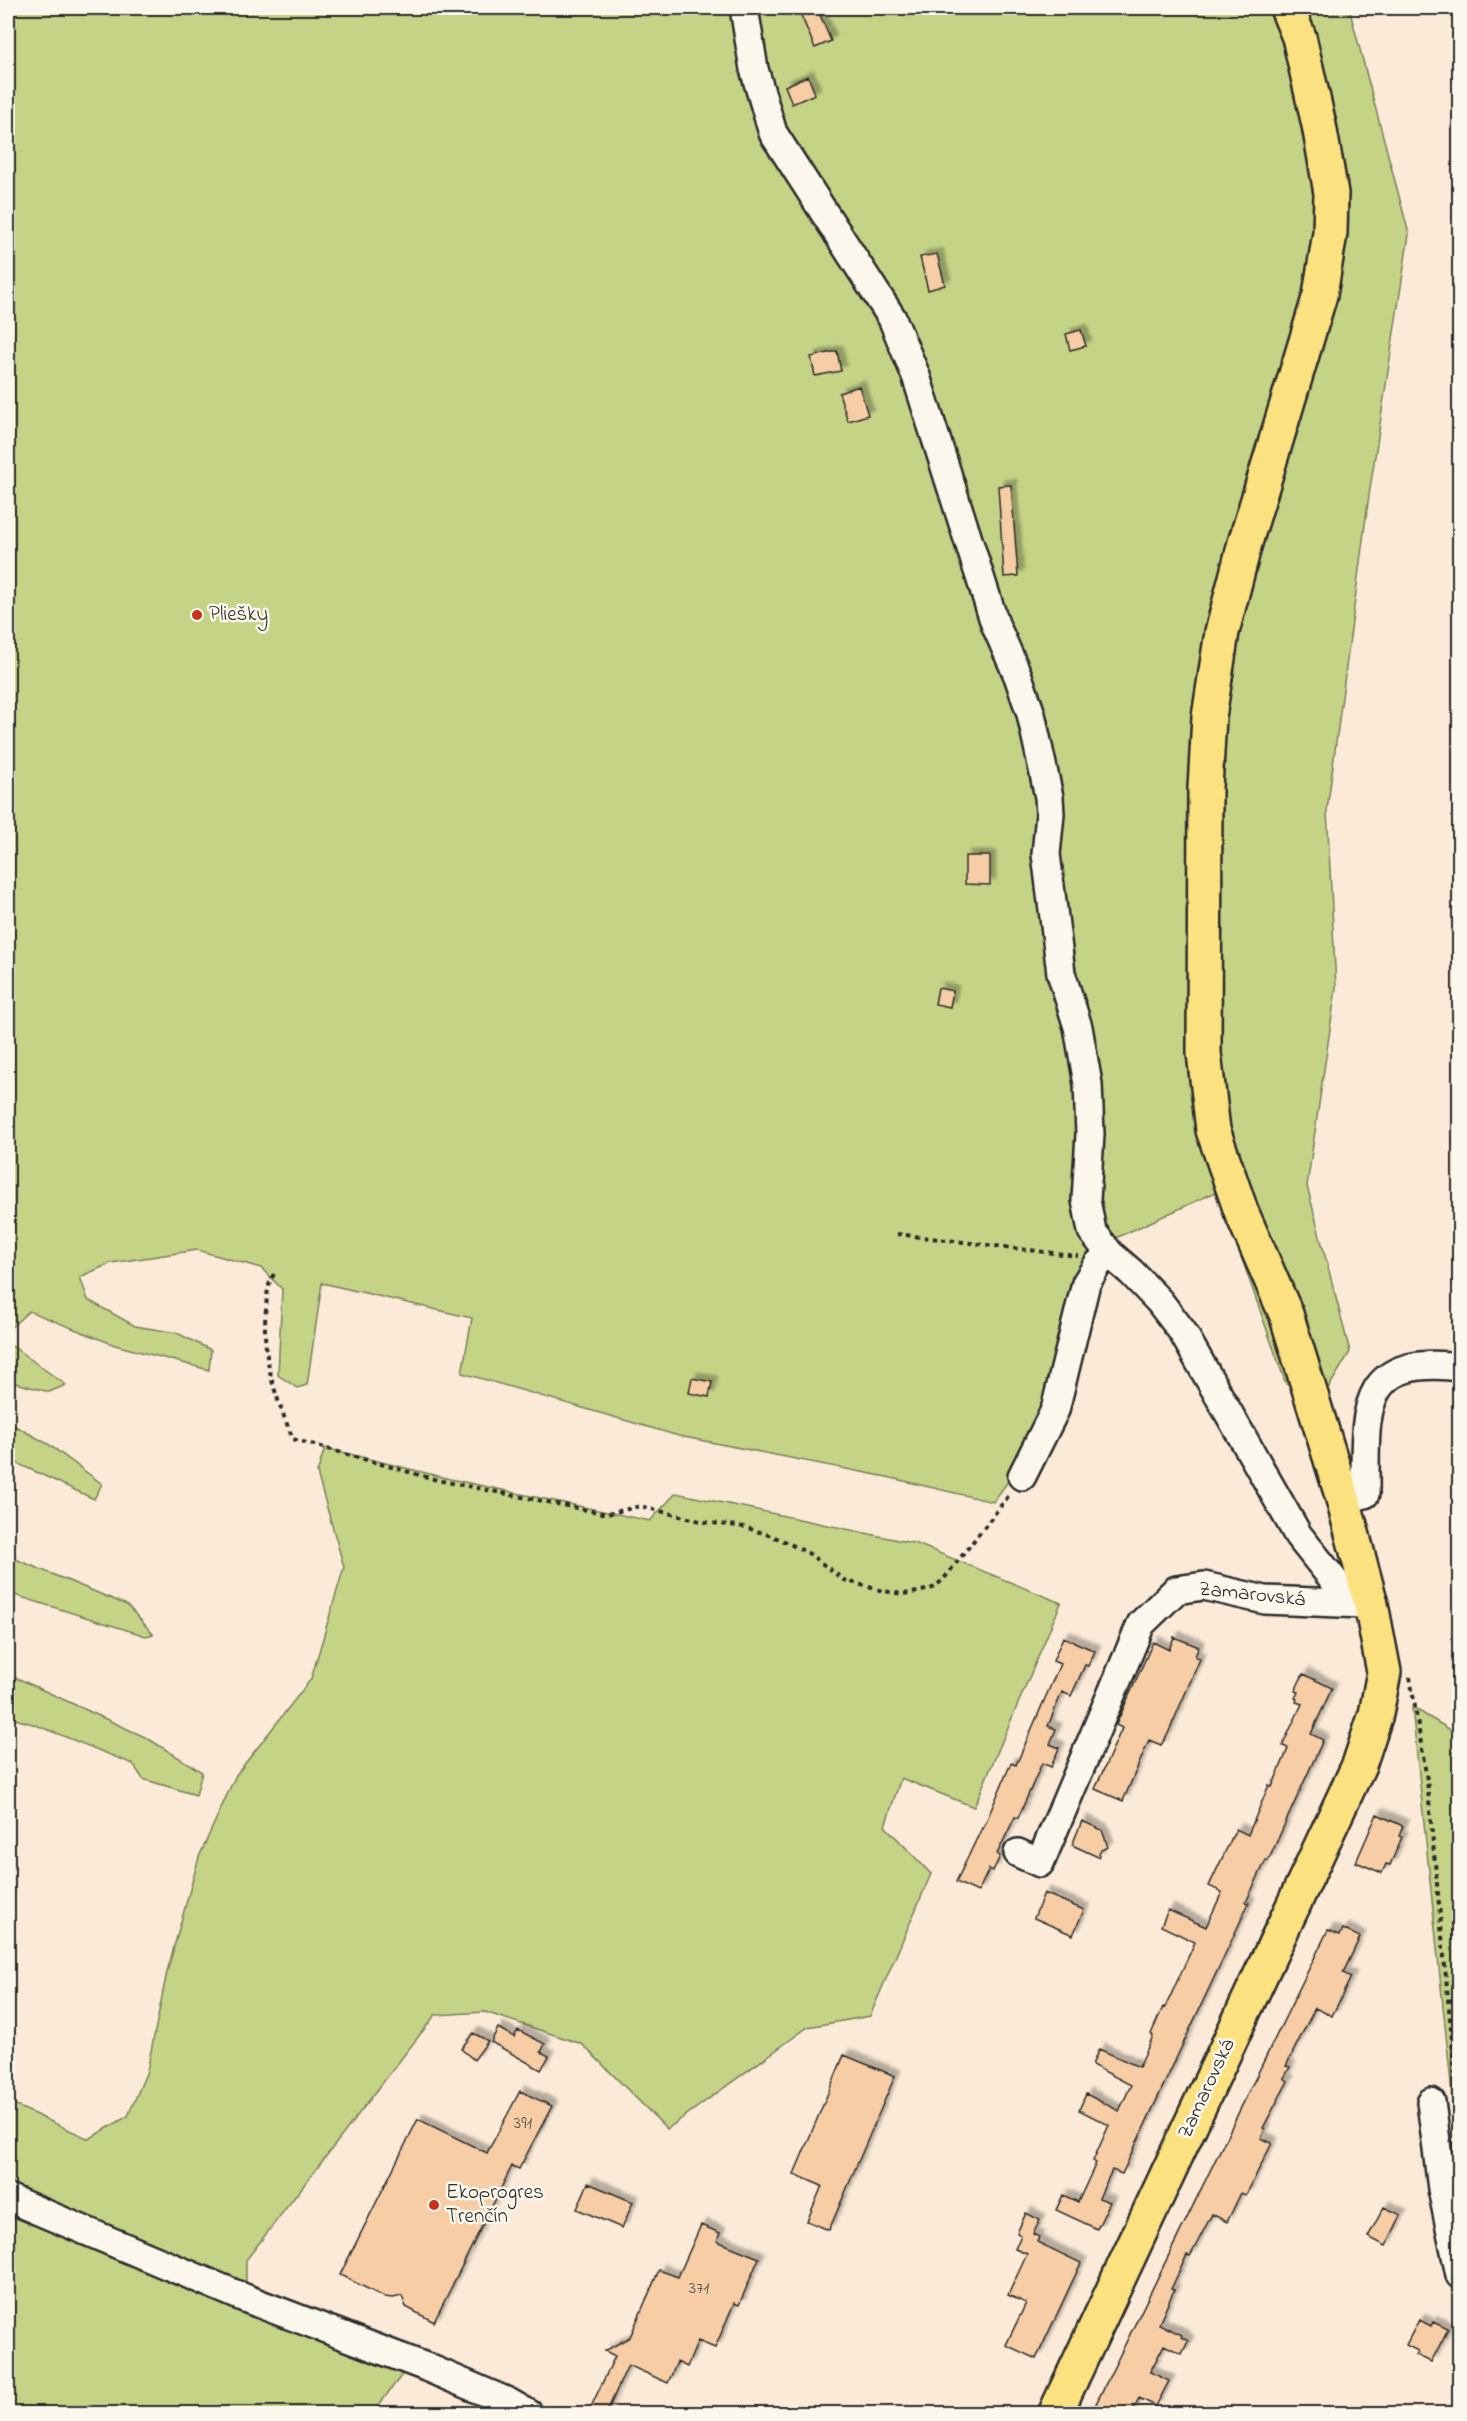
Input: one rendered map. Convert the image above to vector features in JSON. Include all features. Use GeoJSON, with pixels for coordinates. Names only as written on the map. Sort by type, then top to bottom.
{"type":"FeatureCollection","features":[{"type":"Feature","properties":{"kind":"main road","name":"Zamarovská"},"geometry":{"type":"LineString","coordinates":[[1055,2414],[1359,1765],[1376,1714],[1384,1672],[1362,1604],[1343,1499],[1286,1314],[1241,1211],[1213,1130],[1204,1053],[1205,788],[1209,717],[1220,643],[1245,543],[1320,295],[1330,233],[1330,193],[1320,125],[1299,37],[1287,8]]}},
{"type":"Feature","properties":{"kind":"street"},"geometry":{"type":"LineString","coordinates":[[744,8],[754,69],[773,133],[892,318],[916,376],[963,526],[983,580],[995,624],[1032,714],[1049,797],[1050,814],[1046,854],[1061,973],[1078,1027],[1088,1084],[1090,1134],[1086,1200],[1092,1231],[1110,1254],[1138,1279],[1182,1331],[1298,1535],[1362,1604]]}},
{"type":"Feature","properties":{"kind":"street"},"geometry":{"type":"LineString","coordinates":[[1022,1476],[1055,1410],[1086,1282],[1098,1264],[1110,1254]]}},
{"type":"Feature","properties":{"kind":"street"},"geometry":{"type":"LineString","coordinates":[[1343,1499],[1365,1494],[1365,1429],[1370,1403],[1379,1384],[1394,1372],[1414,1365],[1460,1367]]}},
{"type":"Feature","properties":{"kind":"street","name":"Zamarovská"},"geometry":{"type":"LineString","coordinates":[[1018,1853],[1040,1863],[1142,1624],[1176,1590],[1204,1586],[1265,1599],[1362,1604]]}},
{"type":"Feature","properties":{"kind":"street"},"geometry":{"type":"LineString","coordinates":[[1431,2102],[1442,2189],[1460,2275]]}},
{"type":"Feature","properties":{"kind":"street"},"geometry":{"type":"LineString","coordinates":[[8,2198],[247,2299],[426,2367],[508,2402],[528,2414]]}},
{"type":"Feature","properties":{"kind":"path"},"geometry":{"type":"LineString","coordinates":[[897,1234],[1092,1257],[1110,1254]]}},
{"type":"Feature","properties":{"kind":"path"},"geometry":{"type":"LineString","coordinates":[[274,1274],[268,1284],[265,1348],[270,1378],[293,1439],[437,1480],[608,1514],[640,1506],[704,1522],[745,1527],[780,1539],[808,1553],[844,1580],[903,1594],[933,1588],[943,1580],[985,1528],[1022,1476]]}},
{"type":"Feature","properties":{"kind":"path"},"geometry":{"type":"LineString","coordinates":[[1408,1668],[1427,1780],[1460,2123]]}},
{"type":"Feature","properties":{"kind":"path"},"geometry":{"type":"LineString","coordinates":[[1448,2001],[1460,1999]]}},
{"type":"Feature","properties":{"kind":"path"},"geometry":{"type":"LineString","coordinates":[[1454,2058],[1460,2058]]}},
{"type":"Feature","properties":{"kind":"green space"},"geometry":{"type":"Polygon","coordinates":[[[8,8],[1349,8],[1409,234],[1368,502],[1327,810],[1336,988],[1307,1186],[1350,1352],[1329,1387],[1286,1384],[1218,1191],[1109,1241],[1078,1269],[1064,1318],[1054,1377],[1024,1460],[993,1502],[887,1477],[679,1436],[462,1373],[472,1318],[322,1283],[307,1385],[297,1388],[278,1375],[282,1289],[261,1268],[197,1250],[111,1263],[80,1277],[88,1300],[135,1326],[177,1333],[211,1350],[209,1370],[115,1345],[29,1311],[8,1330],[8,8]]]}},
{"type":"Feature","properties":{"kind":"green space"},"geometry":{"type":"Polygon","coordinates":[[[8,1343],[66,1385],[49,1392],[8,1381],[8,1343]]]}},
{"type":"Feature","properties":{"kind":"green space"},"geometry":{"type":"Polygon","coordinates":[[[8,1422],[48,1444],[102,1484],[94,1499],[8,1459],[8,1422]]]}},
{"type":"Feature","properties":{"kind":"green space"},"geometry":{"type":"Polygon","coordinates":[[[325,1448],[450,1479],[650,1521],[676,1493],[917,1544],[1061,1603],[974,1807],[901,1778],[885,1826],[931,1874],[870,2016],[808,2027],[667,2129],[582,2044],[485,2012],[435,2015],[246,2260],[246,2301],[404,2372],[373,2413],[8,2414],[8,2102],[89,2139],[128,2116],[147,2071],[167,1972],[199,1857],[236,1775],[311,1679],[344,1567],[317,1473],[325,1448]]]}},
{"type":"Feature","properties":{"kind":"green space"},"geometry":{"type":"Polygon","coordinates":[[[8,1556],[127,1605],[153,1634],[146,1636],[8,1593],[8,1556]]]}},
{"type":"Feature","properties":{"kind":"green space"},"geometry":{"type":"Polygon","coordinates":[[[8,1674],[147,1738],[202,1772],[196,1795],[143,1779],[133,1764],[36,1725],[8,1717],[8,1674]]]}},
{"type":"Feature","properties":{"kind":"green space"},"geometry":{"type":"Polygon","coordinates":[[[1412,1707],[1459,1735],[1459,2160],[1412,1707]]]}},
{"type":"Feature","properties":{"kind":"building"},"geometry":{"type":"Polygon","coordinates":[[[798,8],[817,8],[831,41],[815,48],[798,8]]]}},
{"type":"Feature","properties":{"kind":"building"},"geometry":{"type":"Polygon","coordinates":[[[808,76],[815,94],[792,104],[785,86],[808,76]]]}},
{"type":"Feature","properties":{"kind":"building"},"geometry":{"type":"Polygon","coordinates":[[[937,254],[945,285],[928,290],[920,257],[937,254]]]}},
{"type":"Feature","properties":{"kind":"building"},"geometry":{"type":"Polygon","coordinates":[[[1081,330],[1086,346],[1070,350],[1066,334],[1081,330]]]}},
{"type":"Feature","properties":{"kind":"building"},"geometry":{"type":"Polygon","coordinates":[[[837,351],[841,371],[815,376],[811,357],[837,351]]]}},
{"type":"Feature","properties":{"kind":"building"},"geometry":{"type":"Polygon","coordinates":[[[859,386],[868,415],[848,421],[839,393],[859,386]]]}},
{"type":"Feature","properties":{"kind":"building"},"geometry":{"type":"Polygon","coordinates":[[[1011,485],[1018,576],[1004,577],[998,486],[1011,485]]]}},
{"type":"Feature","properties":{"kind":"building"},"geometry":{"type":"Polygon","coordinates":[[[965,856],[990,856],[990,885],[965,884],[965,856]]]}},
{"type":"Feature","properties":{"kind":"building"},"geometry":{"type":"Polygon","coordinates":[[[938,988],[953,991],[950,1007],[935,1004],[938,988]]]}},
{"type":"Feature","properties":{"kind":"building"},"geometry":{"type":"Polygon","coordinates":[[[692,1378],[712,1382],[709,1397],[689,1393],[692,1378]]]}},
{"type":"Feature","properties":{"kind":"building"},"geometry":{"type":"Polygon","coordinates":[[[1063,1637],[1095,1651],[1088,1666],[1085,1665],[1071,1696],[1062,1692],[1048,1726],[1056,1729],[1050,1744],[1059,1748],[1051,1767],[1042,1763],[1018,1818],[1015,1817],[997,1854],[1000,1856],[993,1871],[989,1869],[978,1892],[956,1882],[983,1829],[1011,1763],[1016,1765],[1060,1664],[1053,1661],[1063,1637]]]}},
{"type":"Feature","properties":{"kind":"building"},"geometry":{"type":"Polygon","coordinates":[[[1174,1637],[1199,1647],[1195,1656],[1200,1659],[1167,1736],[1161,1745],[1149,1740],[1123,1801],[1095,1789],[1122,1728],[1116,1725],[1153,1642],[1169,1650],[1174,1637]]]}},
{"type":"Feature","properties":{"kind":"building"},"geometry":{"type":"Polygon","coordinates":[[[1303,1674],[1332,1688],[1311,1734],[1323,1740],[1122,2174],[1112,2170],[1099,2198],[1110,2202],[1097,2229],[1056,2210],[1063,2195],[1078,2202],[1096,2163],[1093,2161],[1109,2125],[1079,2110],[1086,2094],[1119,2111],[1131,2085],[1092,2065],[1099,2049],[1139,2067],[1163,2007],[1165,2008],[1195,1942],[1161,1926],[1168,1910],[1206,1927],[1222,1892],[1209,1886],[1236,1829],[1248,1835],[1269,1785],[1272,1787],[1286,1754],[1288,1748],[1283,1746],[1284,1742],[1302,1704],[1296,1702],[1298,1692],[1295,1691],[1303,1674]]]}},
{"type":"Feature","properties":{"kind":"building"},"geometry":{"type":"Polygon","coordinates":[[[1377,1814],[1403,1826],[1399,1836],[1402,1837],[1390,1865],[1386,1864],[1382,1873],[1356,1862],[1377,1814]]]}},
{"type":"Feature","properties":{"kind":"building"},"geometry":{"type":"Polygon","coordinates":[[[1082,1821],[1102,1830],[1108,1847],[1101,1850],[1098,1857],[1072,1845],[1082,1821]]]}},
{"type":"Feature","properties":{"kind":"building"},"geometry":{"type":"Polygon","coordinates":[[[1044,1893],[1084,1910],[1073,1935],[1034,1918],[1044,1893]]]}},
{"type":"Feature","properties":{"kind":"building"},"geometry":{"type":"Polygon","coordinates":[[[1343,1929],[1360,1937],[1343,1973],[1351,1977],[1332,2016],[1315,2008],[1286,2066],[1290,2067],[1284,2078],[1288,2081],[1263,2128],[1265,2129],[1261,2138],[1272,2143],[1246,2195],[1241,2193],[1227,2222],[1212,2214],[1190,2256],[1187,2255],[1171,2289],[1174,2290],[1159,2324],[1182,2335],[1181,2337],[1188,2341],[1182,2354],[1164,2345],[1150,2372],[1169,2381],[1156,2406],[1139,2398],[1131,2414],[1091,2414],[1328,1930],[1340,1935],[1343,1929]]]}},
{"type":"Feature","properties":{"kind":"building"},"geometry":{"type":"Polygon","coordinates":[[[498,2028],[514,2037],[518,2030],[545,2044],[541,2052],[549,2056],[541,2070],[491,2042],[498,2028]]]}},
{"type":"Feature","properties":{"kind":"building"},"geometry":{"type":"Polygon","coordinates":[[[473,2033],[488,2041],[474,2060],[461,2049],[473,2033]]]}},
{"type":"Feature","properties":{"kind":"building"},"geometry":{"type":"Polygon","coordinates":[[[844,2055],[895,2076],[829,2230],[807,2221],[822,2186],[794,2174],[844,2055]]]}},
{"type":"Feature","properties":{"kind":"building","name":"Ekoprogres Trenčín"},"geometry":{"type":"Polygon","coordinates":[[[520,2091],[552,2106],[519,2169],[512,2166],[434,2322],[406,2307],[402,2296],[384,2297],[340,2275],[418,2119],[487,2153],[520,2091]]]}},
{"type":"Feature","properties":{"kind":"building"},"geometry":{"type":"Polygon","coordinates":[[[588,2183],[633,2202],[622,2228],[577,2209],[588,2183]]]}},
{"type":"Feature","properties":{"kind":"building"},"geometry":{"type":"Polygon","coordinates":[[[1384,2207],[1401,2215],[1386,2246],[1368,2237],[1384,2207]]]}},
{"type":"Feature","properties":{"kind":"building"},"geometry":{"type":"Polygon","coordinates":[[[1026,2213],[1040,2220],[1033,2234],[1039,2237],[1037,2242],[1081,2263],[1036,2359],[1006,2345],[1026,2303],[1008,2295],[1027,2254],[1015,2249],[1021,2235],[1017,2233],[1026,2213]]]}},
{"type":"Feature","properties":{"kind":"building"},"geometry":{"type":"Polygon","coordinates":[[[701,2225],[720,2233],[717,2241],[759,2258],[739,2305],[734,2303],[715,2348],[698,2341],[687,2367],[677,2362],[668,2383],[628,2365],[606,2414],[590,2409],[615,2356],[605,2351],[630,2337],[659,2270],[678,2277],[701,2225]]]}},
{"type":"Feature","properties":{"kind":"building"},"geometry":{"type":"Polygon","coordinates":[[[1419,2320],[1431,2326],[1433,2322],[1448,2329],[1431,2362],[1416,2355],[1418,2351],[1406,2345],[1419,2320]]]}},
{"type":"Feature","properties":{"kind":"place","name":"Pliešky"},"geometry":{"type":"Point","coordinates":[197,615]}},
{"type":"Feature","properties":{"kind":"place","name":"Ekoprogres Trenčín"},"geometry":{"type":"Point","coordinates":[434,2205]}}]}
